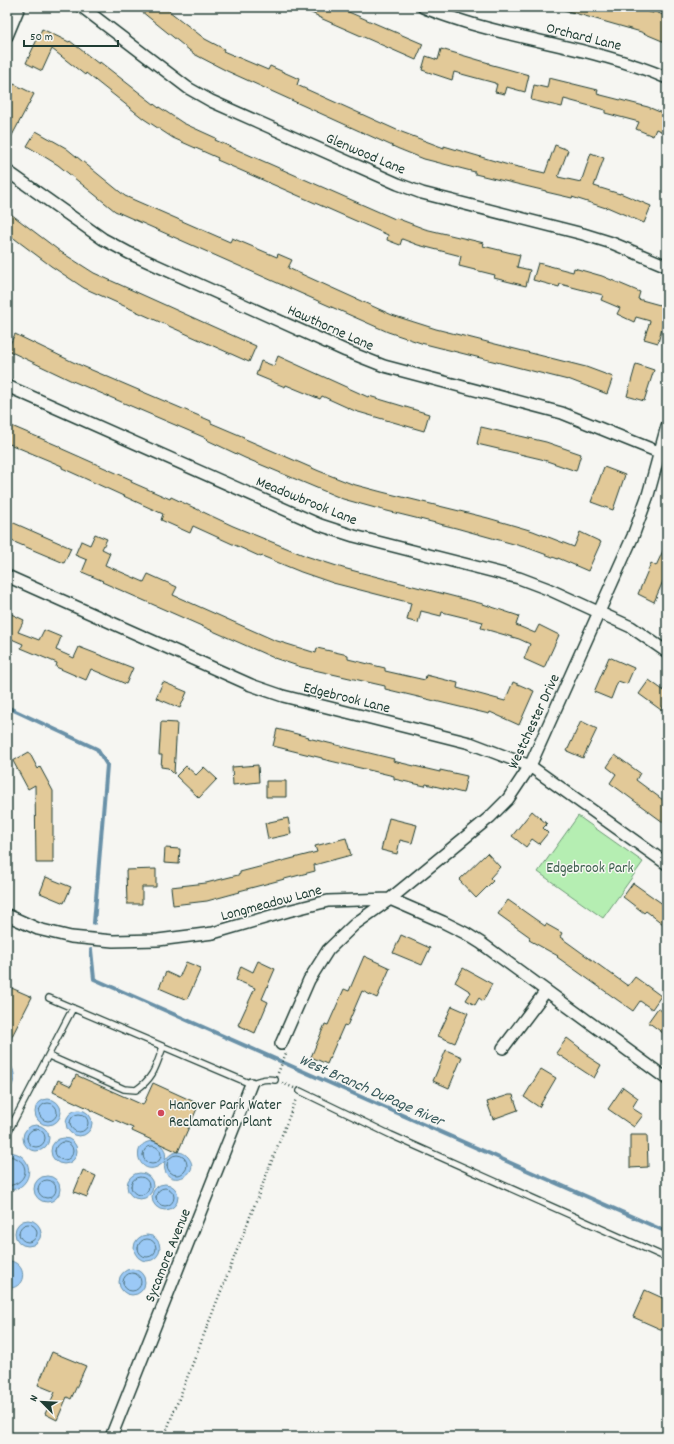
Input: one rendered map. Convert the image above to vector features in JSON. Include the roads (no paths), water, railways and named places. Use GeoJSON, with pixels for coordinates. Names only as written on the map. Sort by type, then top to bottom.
{"type":"FeatureCollection","features":[{"type":"Feature","properties":{"kind":"street"},"geometry":{"type":"LineString","coordinates":[[7,36],[19,7]]}},
{"type":"Feature","properties":{"kind":"street","name":"Glenwood Lane"},"geometry":{"type":"LineString","coordinates":[[82,7],[188,88],[211,101],[255,121],[398,184],[422,193],[583,234],[618,246],[667,266]]}},
{"type":"Feature","properties":{"kind":"street","name":"Orchard Lane"},"geometry":{"type":"LineString","coordinates":[[423,7],[449,17],[494,30],[626,62],[667,78]]}},
{"type":"Feature","properties":{"kind":"street","name":"Hawthorne Lane"},"geometry":{"type":"LineString","coordinates":[[7,171],[103,239],[129,253],[346,351],[406,373],[562,413],[664,454]]}},
{"type":"Feature","properties":{"kind":"street","name":"Meadowbrook Lane"},"geometry":{"type":"LineString","coordinates":[[7,386],[320,525],[354,536],[519,578],[599,612],[631,628],[667,652]]}},
{"type":"Feature","properties":{"kind":"street","name":"Westchester Drive"},"geometry":{"type":"LineString","coordinates":[[284,1049],[309,980],[328,950],[355,924],[390,899],[490,817],[508,799],[530,766],[634,536],[664,454],[667,426]]}},
{"type":"Feature","properties":{"kind":"street","name":"Edgebrook Lane"},"geometry":{"type":"LineString","coordinates":[[7,576],[251,685],[283,696],[470,743],[530,766],[667,864]]}},
{"type":"Feature","properties":{"kind":"street","name":"Longmeadow Lane"},"geometry":{"type":"LineString","coordinates":[[7,915],[38,929],[71,937],[113,941],[158,940],[213,933],[328,901],[390,899],[465,933],[667,1079]]}},
{"type":"Feature","properties":{"kind":"street"},"geometry":{"type":"LineString","coordinates":[[503,1048],[546,991]]}},
{"type":"Feature","properties":{"kind":"street","name":"Sycamore Avenue"},"geometry":{"type":"LineString","coordinates":[[111,1437],[251,1084]]}},
{"type":"Feature","properties":{"kind":"lane"},"geometry":{"type":"LineString","coordinates":[[49,998],[251,1084],[267,1078],[275,1080]]}},
{"type":"Feature","properties":{"kind":"lane"},"geometry":{"type":"LineString","coordinates":[[7,1134],[73,1008]]}},
{"type":"Feature","properties":{"kind":"lane"},"geometry":{"type":"LineString","coordinates":[[48,1056],[124,1089],[136,1090],[145,1084],[153,1075],[164,1047]]}},
{"type":"Feature","properties":{"kind":"lane"},"geometry":{"type":"LineString","coordinates":[[300,1091],[391,1135],[667,1258]]}},
{"type":"Feature","properties":{"kind":"water"},"geometry":{"type":"Polygon","coordinates":[[[7,1060],[13,1069],[14,1078],[7,1095],[7,1060]]]}},
{"type":"Feature","properties":{"kind":"water"},"geometry":{"type":"Polygon","coordinates":[[[48,1099],[58,1102],[61,1112],[58,1122],[48,1125],[38,1122],[35,1112],[38,1102],[48,1099]]]}},
{"type":"Feature","properties":{"kind":"water"},"geometry":{"type":"Polygon","coordinates":[[[79,1110],[89,1113],[92,1123],[89,1133],[79,1136],[69,1133],[66,1123],[69,1113],[79,1110]]]}},
{"type":"Feature","properties":{"kind":"water"},"geometry":{"type":"Polygon","coordinates":[[[36,1125],[46,1128],[49,1138],[46,1148],[36,1151],[26,1148],[23,1138],[26,1128],[36,1125]]]}},
{"type":"Feature","properties":{"kind":"water"},"geometry":{"type":"Polygon","coordinates":[[[64,1138],[74,1141],[77,1151],[74,1161],[64,1164],[54,1161],[51,1151],[54,1141],[64,1138]]]}},
{"type":"Feature","properties":{"kind":"water"},"geometry":{"type":"Polygon","coordinates":[[[153,1141],[164,1148],[165,1160],[175,1152],[185,1154],[188,1157],[192,1164],[191,1170],[187,1175],[181,1178],[168,1176],[165,1170],[165,1161],[157,1167],[149,1168],[144,1166],[138,1155],[140,1148],[145,1143],[153,1141]]]}},
{"type":"Feature","properties":{"kind":"water"},"geometry":{"type":"Polygon","coordinates":[[[7,1152],[17,1154],[24,1158],[28,1164],[29,1171],[27,1178],[23,1184],[16,1189],[7,1190],[7,1152]]]}},
{"type":"Feature","properties":{"kind":"water"},"geometry":{"type":"Polygon","coordinates":[[[140,1173],[150,1176],[153,1186],[150,1196],[140,1199],[130,1196],[127,1186],[130,1176],[140,1173]]]}},
{"type":"Feature","properties":{"kind":"water"},"geometry":{"type":"Polygon","coordinates":[[[47,1176],[57,1179],[60,1189],[57,1199],[47,1202],[37,1199],[34,1189],[37,1179],[47,1176]]]}},
{"type":"Feature","properties":{"kind":"water"},"geometry":{"type":"Polygon","coordinates":[[[165,1184],[175,1187],[178,1197],[175,1207],[165,1210],[155,1207],[152,1197],[155,1187],[165,1184]]]}},
{"type":"Feature","properties":{"kind":"water"},"geometry":{"type":"Polygon","coordinates":[[[28,1220],[38,1223],[41,1233],[38,1243],[28,1246],[18,1243],[15,1233],[18,1223],[28,1220]]]}},
{"type":"Feature","properties":{"kind":"water"},"geometry":{"type":"Polygon","coordinates":[[[147,1235],[157,1238],[160,1248],[157,1258],[147,1261],[137,1258],[134,1248],[137,1238],[147,1235]]]}},
{"type":"Feature","properties":{"kind":"water"},"geometry":{"type":"Polygon","coordinates":[[[11,1261],[17,1264],[20,1268],[22,1277],[21,1282],[18,1285],[13,1288],[7,1288],[7,1262],[11,1261]]]}},
{"type":"Feature","properties":{"kind":"water"},"geometry":{"type":"Polygon","coordinates":[[[132,1269],[142,1272],[145,1282],[142,1292],[132,1295],[122,1292],[119,1282],[122,1272],[132,1269]]]}},
{"type":"Feature","properties":{"kind":"waterway","name":"West Branch DuPage River"},"geometry":{"type":"LineString","coordinates":[[7,707],[97,749],[107,765],[94,923]]}},
{"type":"Feature","properties":{"kind":"waterway","name":"West Branch DuPage River"},"geometry":{"type":"LineString","coordinates":[[91,950],[94,979],[667,1232]]}},
{"type":"Feature","properties":{"kind":"place","name":"Hanover Park Water Reclamation Plant"},"geometry":{"type":"Point","coordinates":[161,1113]}},
{"type":"Feature","properties":{"kind":"park label","name":"Edgebrook Park"},"geometry":{"type":"Point","coordinates":[590,867]}}]}
